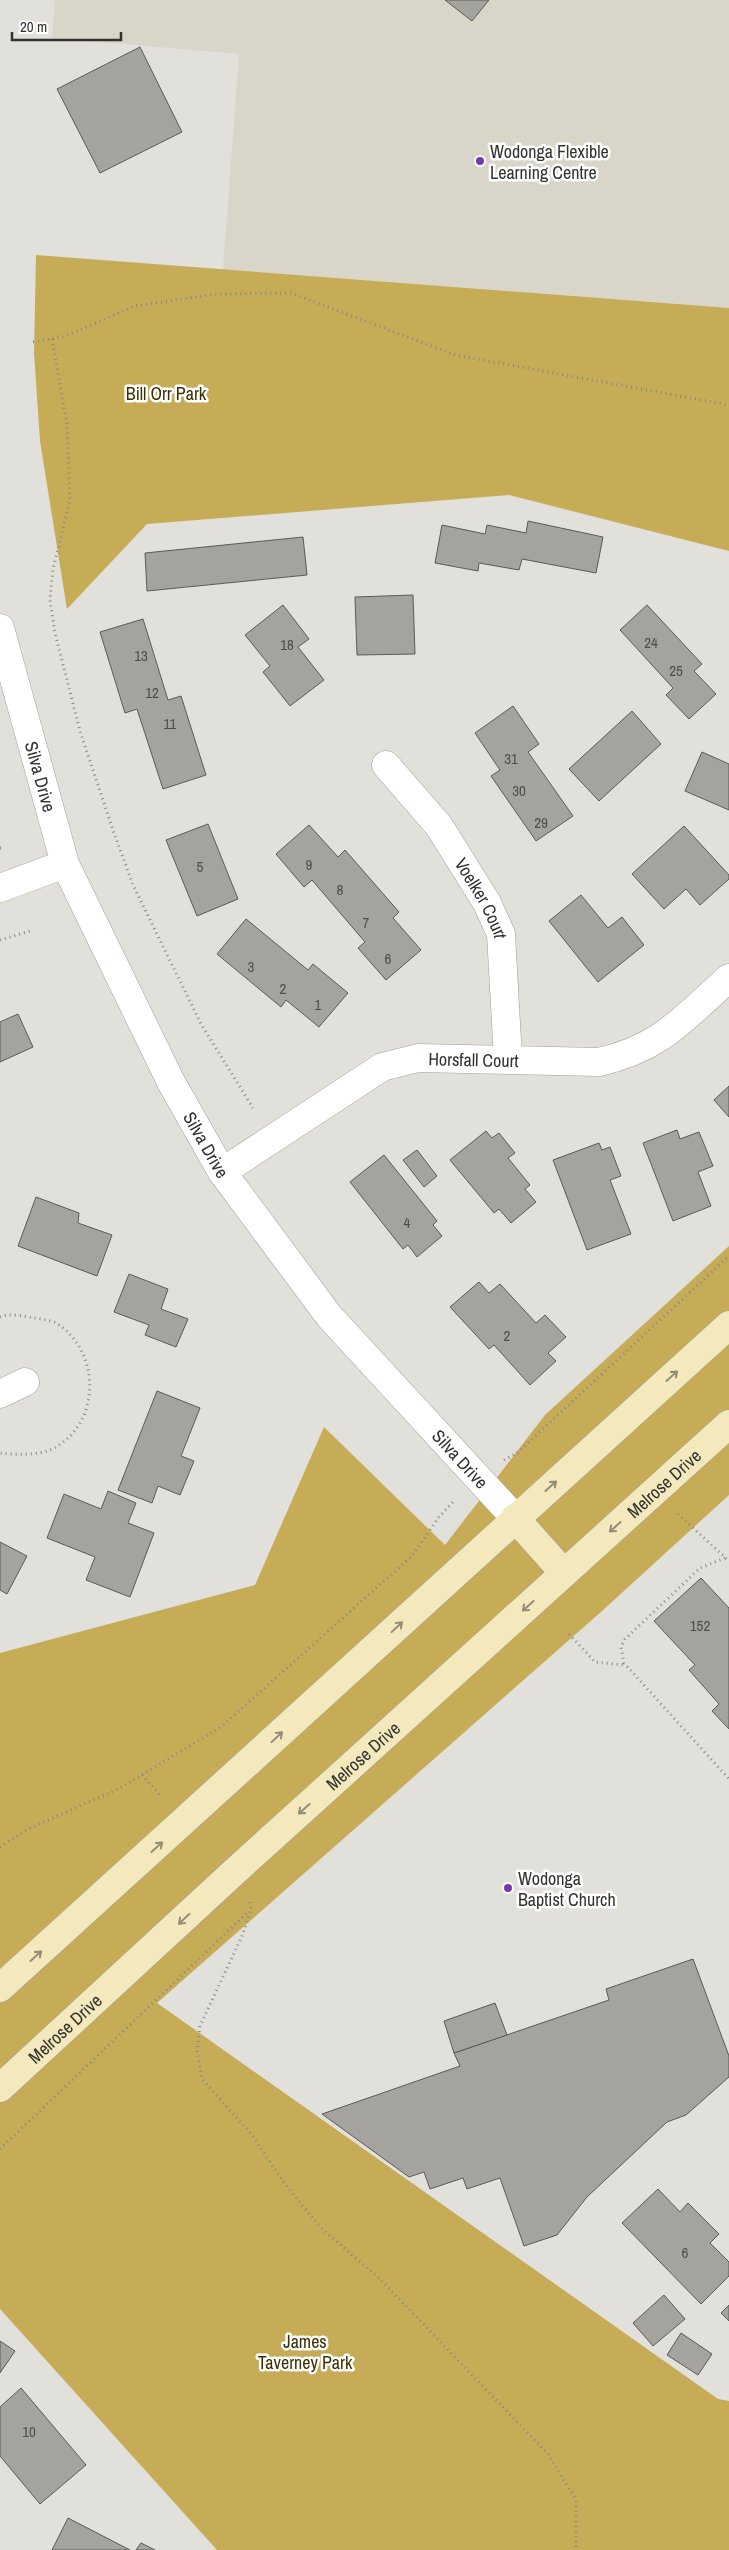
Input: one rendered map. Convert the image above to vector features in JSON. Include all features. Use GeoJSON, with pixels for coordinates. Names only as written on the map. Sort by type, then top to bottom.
{"type":"FeatureCollection","features":[{"type":"Feature","properties":{"kind":"main road"},"geometry":{"type":"LineString","coordinates":[[0,1988],[185,1822],[729,1324]]}},
{"type":"Feature","properties":{"kind":"main road","name":"Melrose Drive"},"geometry":{"type":"LineString","coordinates":[[0,2088],[233,1873],[729,1424]]}},
{"type":"Feature","properties":{"kind":"main road","name":"Silva Drive"},"geometry":{"type":"LineString","coordinates":[[515,1518],[564,1573]]}},
{"type":"Feature","properties":{"kind":"street","name":"Silva Drive"},"geometry":{"type":"LineString","coordinates":[[0,628],[65,864],[171,1082],[222,1172],[329,1316],[476,1478],[515,1518]]}},
{"type":"Feature","properties":{"kind":"street","name":"Voelker Court"},"geometry":{"type":"LineString","coordinates":[[386,765],[439,826],[487,903],[501,934],[508,1059]]}},
{"type":"Feature","properties":{"kind":"street"},"geometry":{"type":"LineString","coordinates":[[0,888],[65,864]]}},
{"type":"Feature","properties":{"kind":"street","name":"Horsfall Court"},"geometry":{"type":"LineString","coordinates":[[222,1172],[382,1067],[418,1058],[599,1062],[622,1056],[663,1037],[729,978]]}},
{"type":"Feature","properties":{"kind":"street"},"geometry":{"type":"LineString","coordinates":[[0,1394],[25,1382]]}},
{"type":"Feature","properties":{"kind":"path"},"geometry":{"type":"LineString","coordinates":[[33,342],[66,336],[134,306],[217,294],[291,293],[455,355],[729,405]]}},
{"type":"Feature","properties":{"kind":"path"},"geometry":{"type":"LineString","coordinates":[[52,339],[67,424],[70,500],[53,569],[50,600],[55,633],[80,731],[133,885],[201,1024],[252,1108]]}},
{"type":"Feature","properties":{"kind":"path"},"geometry":{"type":"LineString","coordinates":[[0,940],[30,930]]}},
{"type":"Feature","properties":{"kind":"path"},"geometry":{"type":"LineString","coordinates":[[0,1847],[28,1828],[94,1802],[222,1727],[412,1556],[439,1518],[476,1478],[517,1453],[729,1256]]}},
{"type":"Feature","properties":{"kind":"path"},"geometry":{"type":"LineString","coordinates":[[656,1490],[690,1528],[729,1561]]}},
{"type":"Feature","properties":{"kind":"path"},"geometry":{"type":"LineString","coordinates":[[725,1558],[700,1568],[625,1639],[621,1647],[621,1658],[729,1779]]}},
{"type":"Feature","properties":{"kind":"path"},"geometry":{"type":"LineString","coordinates":[[569,1634],[595,1662],[626,1665]]}},
{"type":"Feature","properties":{"kind":"path"},"geometry":{"type":"LineString","coordinates":[[142,1775],[185,1822]]}},
{"type":"Feature","properties":{"kind":"path"},"geometry":{"type":"LineString","coordinates":[[233,1873],[250,1895],[251,1910],[229,1969],[200,2026],[197,2051],[202,2079],[252,2135],[284,2183],[321,2228],[380,2279],[548,2454],[576,2500],[576,2550]]}},
{"type":"Feature","properties":{"kind":"path"},"geometry":{"type":"LineString","coordinates":[[0,2149],[251,1910]]}},
{"type":"Feature","properties":{"kind":"shaded area","name":"Wodonga Flexible Learning Centre"},"geometry":{"type":"Polygon","coordinates":[[[55,0],[729,0],[729,308],[223,269],[239,54],[52,38],[55,0]]]}},
{"type":"Feature","properties":{"kind":"green space","name":"Bill Orr Park"},"geometry":{"type":"Polygon","coordinates":[[[36,255],[729,308],[729,551],[509,495],[147,524],[67,609],[40,441],[34,353],[36,255]]]}},
{"type":"Feature","properties":{"kind":"green space","name":"James Taverney Park"},"geometry":{"type":"Polygon","coordinates":[[[729,1246],[729,1495],[602,1611],[157,2003],[718,2399],[729,2401],[729,2550],[217,2550],[0,2309],[0,1653],[255,1585],[324,1427],[445,1545],[545,1415],[729,1246]]]}},
{"type":"Feature","properties":{"kind":"building"},"geometry":{"type":"Polygon","coordinates":[[[445,0],[489,0],[472,21],[445,0]]]}},
{"type":"Feature","properties":{"kind":"building"},"geometry":{"type":"Polygon","coordinates":[[[140,47],[182,132],[100,173],[57,89],[140,47]]]}},
{"type":"Feature","properties":{"kind":"building"},"geometry":{"type":"Polygon","coordinates":[[[528,521],[603,537],[596,573],[522,559],[519,570],[479,563],[478,571],[435,563],[442,525],[485,534],[487,525],[526,533],[528,521]]]}},
{"type":"Feature","properties":{"kind":"building"},"geometry":{"type":"Polygon","coordinates":[[[303,537],[307,575],[147,591],[145,553],[303,537]]]}},
{"type":"Feature","properties":{"kind":"building"},"geometry":{"type":"Polygon","coordinates":[[[413,595],[415,654],[357,655],[355,597],[413,595]]]}},
{"type":"Feature","properties":{"kind":"building"},"geometry":{"type":"Polygon","coordinates":[[[283,605],[309,639],[298,647],[324,680],[290,706],[263,672],[270,666],[245,635],[283,605]]]}},
{"type":"Feature","properties":{"kind":"building"},"geometry":{"type":"Polygon","coordinates":[[[647,605],[702,664],[694,671],[716,694],[689,719],[666,695],[673,688],[620,630],[647,605]]]}},
{"type":"Feature","properties":{"kind":"building"},"geometry":{"type":"Polygon","coordinates":[[[143,619],[168,700],[181,696],[206,775],[163,789],[137,709],[125,713],[100,632],[143,619]]]}},
{"type":"Feature","properties":{"kind":"building"},"geometry":{"type":"Polygon","coordinates":[[[513,706],[539,744],[528,752],[573,816],[536,841],[491,776],[500,770],[475,733],[513,706]]]}},
{"type":"Feature","properties":{"kind":"building"},"geometry":{"type":"Polygon","coordinates":[[[632,711],[661,744],[599,801],[569,769],[632,711]]]}},
{"type":"Feature","properties":{"kind":"building"},"geometry":{"type":"Polygon","coordinates":[[[702,752],[729,764],[729,810],[685,791],[702,752]]]}},
{"type":"Feature","properties":{"kind":"building"},"geometry":{"type":"Polygon","coordinates":[[[208,824],[238,899],[197,916],[166,840],[208,824]]]}},
{"type":"Feature","properties":{"kind":"building"},"geometry":{"type":"Polygon","coordinates":[[[309,825],[338,857],[345,850],[399,912],[393,918],[421,950],[386,980],[358,948],[365,942],[312,880],[304,887],[276,854],[309,825]]]}},
{"type":"Feature","properties":{"kind":"building"},"geometry":{"type":"Polygon","coordinates":[[[684,826],[729,875],[729,879],[700,905],[686,889],[664,909],[632,874],[684,826]]]}},
{"type":"Feature","properties":{"kind":"building"},"geometry":{"type":"Polygon","coordinates":[[[581,895],[608,928],[622,917],[644,945],[598,982],[549,921],[581,895]]]}},
{"type":"Feature","properties":{"kind":"building"},"geometry":{"type":"Polygon","coordinates":[[[246,919],[308,970],[313,964],[348,993],[319,1027],[286,1000],[281,1007],[217,954],[246,919]]]}},
{"type":"Feature","properties":{"kind":"building"},"geometry":{"type":"Polygon","coordinates":[[[18,1014],[33,1047],[0,1062],[0,1022],[18,1014]]]}},
{"type":"Feature","properties":{"kind":"building"},"geometry":{"type":"Polygon","coordinates":[[[729,1086],[729,1117],[714,1100],[729,1086]]]}},
{"type":"Feature","properties":{"kind":"building"},"geometry":{"type":"Polygon","coordinates":[[[677,1130],[680,1139],[699,1132],[713,1166],[698,1172],[711,1206],[673,1221],[643,1143],[677,1130]]]}},
{"type":"Feature","properties":{"kind":"building"},"geometry":{"type":"Polygon","coordinates":[[[486,1131],[492,1138],[499,1133],[515,1153],[508,1158],[530,1185],[525,1189],[536,1202],[511,1223],[499,1209],[494,1213],[450,1160],[486,1131]]]}},
{"type":"Feature","properties":{"kind":"building"},"geometry":{"type":"Polygon","coordinates":[[[599,1143],[602,1150],[610,1147],[621,1176],[610,1180],[631,1234],[587,1250],[553,1160],[599,1143]]]}},
{"type":"Feature","properties":{"kind":"building"},"geometry":{"type":"Polygon","coordinates":[[[417,1150],[437,1176],[424,1187],[403,1160],[417,1150]]]}},
{"type":"Feature","properties":{"kind":"building"},"geometry":{"type":"Polygon","coordinates":[[[384,1155],[437,1221],[433,1225],[442,1236],[417,1257],[408,1245],[403,1249],[350,1182],[384,1155]]]}},
{"type":"Feature","properties":{"kind":"building"},"geometry":{"type":"Polygon","coordinates":[[[36,1197],[79,1213],[78,1223],[112,1235],[97,1276],[18,1246],[36,1197]]]}},
{"type":"Feature","properties":{"kind":"building"},"geometry":{"type":"Polygon","coordinates":[[[129,1274],[168,1289],[161,1309],[188,1319],[176,1347],[145,1335],[149,1325],[114,1312],[129,1274]]]}},
{"type":"Feature","properties":{"kind":"building"},"geometry":{"type":"Polygon","coordinates":[[[479,1282],[489,1293],[500,1284],[536,1323],[545,1315],[566,1337],[548,1353],[556,1361],[530,1385],[494,1345],[489,1349],[450,1307],[479,1282]]]}},
{"type":"Feature","properties":{"kind":"building"},"geometry":{"type":"Polygon","coordinates":[[[157,1391],[200,1408],[181,1456],[194,1461],[180,1495],[158,1486],[152,1503],[118,1490],[157,1391]]]}},
{"type":"Feature","properties":{"kind":"building"},"geometry":{"type":"Polygon","coordinates":[[[108,1491],[136,1503],[128,1523],[154,1533],[130,1597],[86,1580],[95,1557],[47,1538],[64,1494],[101,1509],[108,1491]]]}},
{"type":"Feature","properties":{"kind":"building"},"geometry":{"type":"Polygon","coordinates":[[[0,1542],[27,1556],[7,1594],[0,1590],[0,1542]]]}},
{"type":"Feature","properties":{"kind":"building"},"geometry":{"type":"Polygon","coordinates":[[[701,1578],[729,1608],[729,1729],[712,1711],[719,1704],[689,1670],[695,1665],[654,1621],[701,1578]]]}},
{"type":"Feature","properties":{"kind":"building"},"geometry":{"type":"Polygon","coordinates":[[[693,1959],[729,2056],[729,2077],[686,2115],[667,2122],[587,2197],[557,2235],[524,2246],[500,2178],[467,2189],[463,2178],[430,2189],[424,2172],[409,2177],[322,2114],[460,2066],[454,2053],[609,2000],[606,1989],[693,1959]]]}},
{"type":"Feature","properties":{"kind":"building"},"geometry":{"type":"Polygon","coordinates":[[[495,2003],[507,2035],[454,2053],[444,2021],[495,2003]]]}},
{"type":"Feature","properties":{"kind":"building"},"geometry":{"type":"Polygon","coordinates":[[[658,2189],[680,2212],[688,2203],[719,2234],[710,2243],[729,2262],[729,2276],[701,2304],[622,2223],[658,2189]]]}},
{"type":"Feature","properties":{"kind":"building"},"geometry":{"type":"Polygon","coordinates":[[[664,2295],[685,2319],[653,2346],[633,2323],[664,2295]]]}},
{"type":"Feature","properties":{"kind":"building"},"geometry":{"type":"Polygon","coordinates":[[[729,2305],[729,2321],[721,2313],[729,2305]]]}},
{"type":"Feature","properties":{"kind":"building"},"geometry":{"type":"Polygon","coordinates":[[[681,2333],[712,2354],[698,2375],[667,2355],[681,2333]]]}},
{"type":"Feature","properties":{"kind":"building"},"geometry":{"type":"Polygon","coordinates":[[[0,2341],[15,2351],[0,2373],[0,2341]]]}},
{"type":"Feature","properties":{"kind":"building"},"geometry":{"type":"Polygon","coordinates":[[[21,2388],[86,2465],[40,2504],[0,2456],[0,2407],[21,2388]]]}},
{"type":"Feature","properties":{"kind":"building"},"geometry":{"type":"Polygon","coordinates":[[[68,2518],[130,2550],[52,2550],[68,2518]]]}},
{"type":"Feature","properties":{"kind":"building"},"geometry":{"type":"Polygon","coordinates":[[[141,2543],[155,2550],[136,2550],[141,2543]]]}},
{"type":"Feature","properties":{"kind":"place","name":"Wodonga Flexible Learning Centre"},"geometry":{"type":"Point","coordinates":[480,161]}},
{"type":"Feature","properties":{"kind":"place","name":"Wodonga Baptist Church"},"geometry":{"type":"Point","coordinates":[508,1888]}}]}
